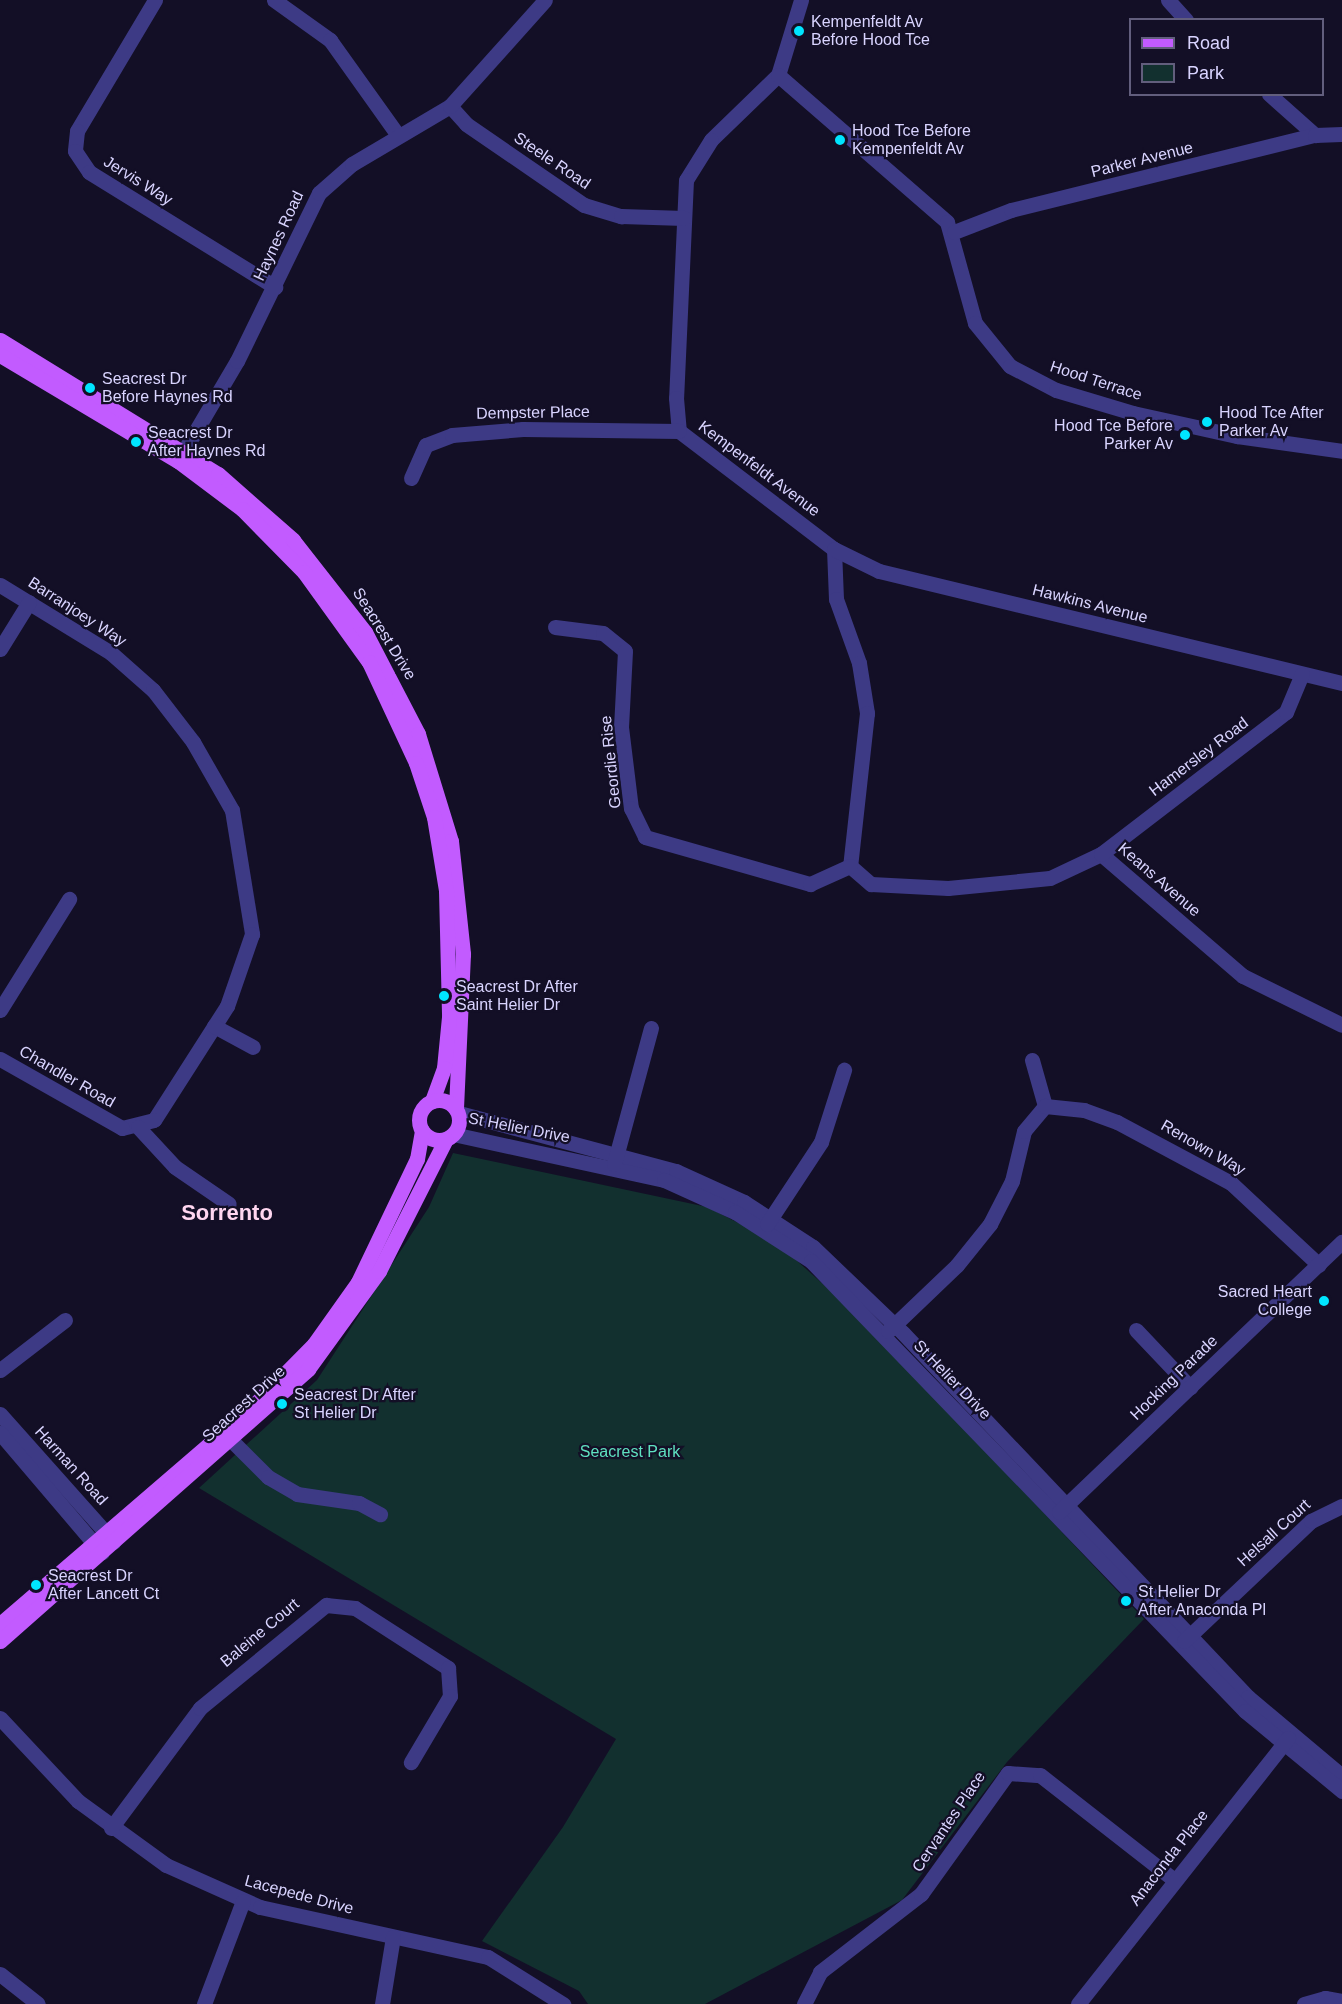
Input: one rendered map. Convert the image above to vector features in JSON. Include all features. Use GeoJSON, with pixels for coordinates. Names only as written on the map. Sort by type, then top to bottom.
{"type":"FeatureCollection","features":[{"type":"Feature","properties":{"kind":"main road","name":"Seacrest Drive"},"geometry":{"type":"LineString","coordinates":[[0,339],[251,501],[317,568],[364,632],[418,734],[457,877],[463,954],[457,1111]]}},
{"type":"Feature","properties":{"kind":"main road","name":"Seacrest Drive"},"geometry":{"type":"LineString","coordinates":[[0,354],[181,456],[242,509],[304,572],[369,662],[404,729],[434,817],[449,919],[447,1047],[432,1101]]}},
{"type":"Feature","properties":{"kind":"main road"},"geometry":{"type":"LineString","coordinates":[[432,1101],[446,1101],[457,1111],[449,1137],[430,1137],[422,1130],[422,1110],[432,1101]]}},
{"type":"Feature","properties":{"kind":"main road","name":"Seacrest Drive"},"geometry":{"type":"LineString","coordinates":[[0,1641],[268,1393],[329,1325],[358,1282],[394,1209],[417,1158],[422,1130]]}},
{"type":"Feature","properties":{"kind":"main road","name":"Seacrest Drive"},"geometry":{"type":"LineString","coordinates":[[110,1537],[232,1441],[292,1386],[343,1325],[392,1249],[449,1137]]}},
{"type":"Feature","properties":{"kind":"main road","name":"Seacrest Drive"},"geometry":{"type":"LineString","coordinates":[[0,1624],[98,1548]]}},
{"type":"Feature","properties":{"kind":"street","name":"Jervis Way"},"geometry":{"type":"LineString","coordinates":[[155,0],[76,131],[75,151],[90,172],[275,287]]}},
{"type":"Feature","properties":{"kind":"street"},"geometry":{"type":"LineString","coordinates":[[274,0],[330,40],[397,134]]}},
{"type":"Feature","properties":{"kind":"street","name":"Haynes Road"},"geometry":{"type":"LineString","coordinates":[[181,456],[275,287],[319,193],[397,134],[450,105],[545,0]]}},
{"type":"Feature","properties":{"kind":"street","name":"Kempenfeldt Avenue"},"geometry":{"type":"LineString","coordinates":[[801,0],[778,75],[699,154],[686,180],[679,431],[834,549]]}},
{"type":"Feature","properties":{"kind":"street"},"geometry":{"type":"LineString","coordinates":[[1168,0],[1184,18]]}},
{"type":"Feature","properties":{"kind":"street"},"geometry":{"type":"LineString","coordinates":[[778,75],[954,232]]}},
{"type":"Feature","properties":{"kind":"street"},"geometry":{"type":"LineString","coordinates":[[1271,96],[1315,135]]}},
{"type":"Feature","properties":{"kind":"street","name":"Steele Road"},"geometry":{"type":"LineString","coordinates":[[450,105],[466,124],[584,205],[621,216],[684,218]]}},
{"type":"Feature","properties":{"kind":"street","name":"Parker Avenue"},"geometry":{"type":"LineString","coordinates":[[954,232],[1011,210],[1315,135],[1342,134]]}},
{"type":"Feature","properties":{"kind":"street","name":"Hood Terrace"},"geometry":{"type":"LineString","coordinates":[[954,232],[975,323],[996,354],[1026,376],[1181,424],[1342,451]]}},
{"type":"Feature","properties":{"kind":"street","name":"Dempster Place"},"geometry":{"type":"LineString","coordinates":[[411,478],[426,445],[452,435],[523,429],[679,431]]}},
{"type":"Feature","properties":{"kind":"street"},"geometry":{"type":"LineString","coordinates":[[834,549],[836,599],[859,663],[867,713],[850,866]]}},
{"type":"Feature","properties":{"kind":"street","name":"Hawkins Avenue"},"geometry":{"type":"LineString","coordinates":[[834,549],[879,571],[1342,683]]}},
{"type":"Feature","properties":{"kind":"street","name":"Barranjoey Way"},"geometry":{"type":"LineString","coordinates":[[0,585],[111,653],[153,690],[193,742],[232,810],[252,934],[214,1026],[162,1113],[138,1127]]}},
{"type":"Feature","properties":{"kind":"street"},"geometry":{"type":"LineString","coordinates":[[0,649],[29,602]]}},
{"type":"Feature","properties":{"kind":"street","name":"Geordie Rise"},"geometry":{"type":"LineString","coordinates":[[555,627],[603,633],[625,651],[621,727],[631,808],[645,837],[810,884],[850,866]]}},
{"type":"Feature","properties":{"kind":"street","name":"Hamersley Road"},"geometry":{"type":"LineString","coordinates":[[1101,854],[1286,712],[1302,675]]}},
{"type":"Feature","properties":{"kind":"street","name":"Keans Avenue"},"geometry":{"type":"LineString","coordinates":[[850,866],[861,879],[883,886],[948,888],[1032,880],[1077,868],[1101,854],[1243,976],[1342,1025]]}},
{"type":"Feature","properties":{"kind":"street"},"geometry":{"type":"LineString","coordinates":[[0,1010],[69,899]]}},
{"type":"Feature","properties":{"kind":"street"},"geometry":{"type":"LineString","coordinates":[[214,1026],[252,1047]]}},
{"type":"Feature","properties":{"kind":"street"},"geometry":{"type":"LineString","coordinates":[[615,1160],[651,1028]]}},
{"type":"Feature","properties":{"kind":"street","name":"Chandler Road"},"geometry":{"type":"LineString","coordinates":[[0,1059],[99,1119],[122,1128],[138,1127]]}},
{"type":"Feature","properties":{"kind":"street"},"geometry":{"type":"LineString","coordinates":[[889,1330],[957,1265],[990,1224],[1012,1181],[1027,1125],[1045,1107],[1032,1060]]}},
{"type":"Feature","properties":{"kind":"street"},"geometry":{"type":"LineString","coordinates":[[768,1223],[826,1134],[844,1070]]}},
{"type":"Feature","properties":{"kind":"street","name":"Renown Way"},"geometry":{"type":"LineString","coordinates":[[1045,1107],[1084,1110],[1117,1122],[1231,1183],[1319,1265]]}},
{"type":"Feature","properties":{"kind":"street","name":"St Helier Drive"},"geometry":{"type":"LineString","coordinates":[[457,1111],[615,1160],[711,1185],[768,1223],[889,1330],[1186,1640],[1286,1740],[1342,1791]]}},
{"type":"Feature","properties":{"kind":"street"},"geometry":{"type":"LineString","coordinates":[[138,1127],[175,1167],[230,1204]]}},
{"type":"Feature","properties":{"kind":"street","name":"St Helier Drive"},"geometry":{"type":"LineString","coordinates":[[449,1137],[615,1160]]}},
{"type":"Feature","properties":{"kind":"street","name":"Hocking Parade"},"geometry":{"type":"LineString","coordinates":[[1061,1510],[1342,1242]]}},
{"type":"Feature","properties":{"kind":"street"},"geometry":{"type":"LineString","coordinates":[[0,1370],[65,1320]]}},
{"type":"Feature","properties":{"kind":"street"},"geometry":{"type":"LineString","coordinates":[[1136,1330],[1190,1387]]}},
{"type":"Feature","properties":{"kind":"street","name":"Harman Road"},"geometry":{"type":"LineString","coordinates":[[0,1414],[110,1537]]}},
{"type":"Feature","properties":{"kind":"street","name":"Harman Road"},"geometry":{"type":"LineString","coordinates":[[0,1433],[98,1548]]}},
{"type":"Feature","properties":{"kind":"street"},"geometry":{"type":"LineString","coordinates":[[232,1441],[290,1490],[318,1500],[359,1503],[380,1514]]}},
{"type":"Feature","properties":{"kind":"street","name":"Helsall Court"},"geometry":{"type":"LineString","coordinates":[[1186,1640],[1311,1521],[1342,1506]]}},
{"type":"Feature","properties":{"kind":"street","name":"Baleine Court"},"geometry":{"type":"LineString","coordinates":[[111,1828],[200,1708],[326,1605],[355,1608],[448,1668],[450,1696],[411,1762]]}},
{"type":"Feature","properties":{"kind":"street","name":"Lacepede Drive"},"geometry":{"type":"LineString","coordinates":[[0,1718],[34,1760],[111,1828],[166,1865],[243,1902],[488,1957],[563,2004]]}},
{"type":"Feature","properties":{"kind":"street","name":"St Helier Drive"},"geometry":{"type":"LineString","coordinates":[[1286,1740],[1342,1776]]}},
{"type":"Feature","properties":{"kind":"street","name":"Anaconda Place"},"geometry":{"type":"LineString","coordinates":[[1078,2004],[1173,1880],[1286,1740]]}},
{"type":"Feature","properties":{"kind":"street","name":"Cervantes Place"},"geometry":{"type":"LineString","coordinates":[[804,2004],[820,1972],[921,1894],[1008,1773],[1040,1775],[1173,1880]]}},
{"type":"Feature","properties":{"kind":"street"},"geometry":{"type":"LineString","coordinates":[[204,2004],[243,1902]]}},
{"type":"Feature","properties":{"kind":"street"},"geometry":{"type":"LineString","coordinates":[[382,2004],[393,1937]]}},
{"type":"Feature","properties":{"kind":"street"},"geometry":{"type":"LineString","coordinates":[[0,1974],[38,2004]]}},
{"type":"Feature","properties":{"kind":"street"},"geometry":{"type":"LineString","coordinates":[[1304,2004],[1325,1998],[1342,2001]]}},
{"type":"Feature","properties":{"kind":"green space","name":"Seacrest Park"},"geometry":{"type":"Polygon","coordinates":[[[453,1153],[707,1207],[776,1242],[853,1311],[1144,1619],[1007,1762],[902,1900],[705,2004],[588,2004],[579,1991],[482,1941],[563,1827],[616,1739],[199,1488],[317,1380],[429,1207],[453,1153]]]}},
{"type":"Feature","properties":{"kind":"place","name":"Kempenfeldt Av Before Hood Tce"},"geometry":{"type":"Point","coordinates":[799,31]}},
{"type":"Feature","properties":{"kind":"place","name":"Hood Tce Before Kempenfeldt Av"},"geometry":{"type":"Point","coordinates":[840,140]}},
{"type":"Feature","properties":{"kind":"place","name":"Seacrest Dr Before Haynes Rd"},"geometry":{"type":"Point","coordinates":[90,388]}},
{"type":"Feature","properties":{"kind":"place","name":"Hood Tce After Parker Av"},"geometry":{"type":"Point","coordinates":[1207,422]}},
{"type":"Feature","properties":{"kind":"place","name":"Hood Tce Before Parker Av"},"geometry":{"type":"Point","coordinates":[1185,435]}},
{"type":"Feature","properties":{"kind":"place","name":"Seacrest Dr After Haynes Rd"},"geometry":{"type":"Point","coordinates":[136,442]}},
{"type":"Feature","properties":{"kind":"place","name":"Seacrest Dr After Saint Helier Dr"},"geometry":{"type":"Point","coordinates":[444,996]}},
{"type":"Feature","properties":{"kind":"place","name":"Sacred Heart College"},"geometry":{"type":"Point","coordinates":[1324,1301]}},
{"type":"Feature","properties":{"kind":"place","name":"Seacrest Dr After St Helier Dr"},"geometry":{"type":"Point","coordinates":[282,1404]}},
{"type":"Feature","properties":{"kind":"place","name":"Seacrest Dr After Lancett Ct"},"geometry":{"type":"Point","coordinates":[36,1585]}},
{"type":"Feature","properties":{"kind":"place","name":"St Helier Dr After Anaconda Pl"},"geometry":{"type":"Point","coordinates":[1126,1601]}},
{"type":"Feature","properties":{"kind":"district","name":"Sorrento"},"geometry":{"type":"Point","coordinates":[227,1213]}}]}
